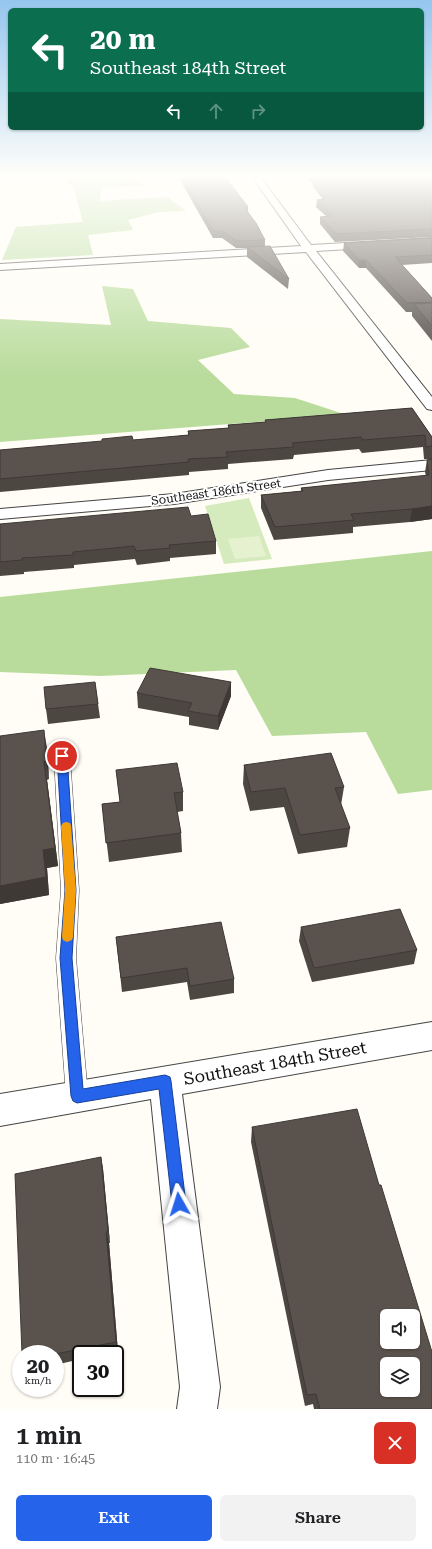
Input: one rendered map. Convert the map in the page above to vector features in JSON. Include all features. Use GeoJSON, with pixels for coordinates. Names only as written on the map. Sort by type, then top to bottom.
{"type":"FeatureCollection","features":[{"type":"Feature","properties":{"kind":"street"},"geometry":{"type":"LineString","coordinates":[[305,244],[432,406]]}},
{"type":"Feature","properties":{"kind":"street"},"geometry":{"type":"LineString","coordinates":[[0,267],[390,244]]}},
{"type":"Feature","properties":{"kind":"street","name":"Southeast 186th Street"},"geometry":{"type":"LineString","coordinates":[[0,514],[174,499],[218,494],[328,475],[432,466]]}},
{"type":"Feature","properties":{"kind":"street","name":"Southeast 184th Street"},"geometry":{"type":"LineString","coordinates":[[0,1110],[432,1036]]}},
{"type":"Feature","properties":{"kind":"street"},"geometry":{"type":"LineString","coordinates":[[165,1081],[200,1387],[197,1409]]}},
{"type":"Feature","properties":{"kind":"lane"},"geometry":{"type":"LineString","coordinates":[[62,756],[70,890],[66,958],[77,1096]]}},
{"type":"Feature","properties":{"kind":"green space"},"geometry":{"type":"Polygon","coordinates":[[[9,244],[90,244],[93,255],[2,260],[9,244]]]}},
{"type":"Feature","properties":{"kind":"green space"},"geometry":{"type":"Polygon","coordinates":[[[102,286],[133,289],[148,321],[231,328],[250,347],[198,360],[234,394],[295,398],[347,415],[0,442],[0,319],[111,325],[102,286]]]}},
{"type":"Feature","properties":{"kind":"green space"},"geometry":{"type":"Polygon","coordinates":[[[249,498],[272,559],[224,564],[205,506],[249,498]]]}},
{"type":"Feature","properties":{"kind":"green space"},"geometry":{"type":"Polygon","coordinates":[[[259,536],[266,556],[235,559],[228,539],[259,536]]]}},
{"type":"Feature","properties":{"kind":"green space"},"geometry":{"type":"Polygon","coordinates":[[[432,551],[432,790],[398,794],[366,732],[272,736],[236,670],[100,676],[0,672],[0,597],[432,551]]]}},
{"type":"Feature","properties":{"kind":"building"},"geometry":{"type":"Polygon","coordinates":[[[345,244],[432,244],[432,255],[395,257],[432,298],[432,302],[407,303],[366,260],[359,260],[345,244]]]}},
{"type":"Feature","properties":{"kind":"building"},"geometry":{"type":"Polygon","coordinates":[[[270,246],[289,279],[247,247],[270,246]]]}},
{"type":"Feature","properties":{"kind":"building"},"geometry":{"type":"Polygon","coordinates":[[[432,303],[432,326],[414,304],[432,303]]]}},
{"type":"Feature","properties":{"kind":"building"},"geometry":{"type":"Polygon","coordinates":[[[412,408],[432,437],[432,446],[426,447],[425,435],[363,440],[361,437],[292,443],[294,447],[226,452],[228,457],[188,459],[189,462],[0,479],[0,450],[102,441],[102,439],[132,436],[133,440],[189,435],[188,431],[229,428],[228,425],[266,422],[265,420],[412,408]]]}},
{"type":"Feature","properties":{"kind":"building"},"geometry":{"type":"Polygon","coordinates":[[[432,459],[432,506],[351,514],[354,520],[275,527],[261,495],[303,491],[301,488],[429,475],[427,460],[432,459]]]}},
{"type":"Feature","properties":{"kind":"building"},"geometry":{"type":"Polygon","coordinates":[[[188,507],[191,516],[208,514],[216,541],[169,545],[170,548],[136,551],[134,546],[73,552],[73,555],[22,558],[22,560],[0,562],[0,524],[188,507]]]}},
{"type":"Feature","properties":{"kind":"building"},"geometry":{"type":"Polygon","coordinates":[[[150,668],[231,682],[218,716],[188,711],[192,703],[137,693],[150,668]]]}},
{"type":"Feature","properties":{"kind":"building"},"geometry":{"type":"Polygon","coordinates":[[[95,682],[98,704],[46,709],[44,687],[95,682]]]}},
{"type":"Feature","properties":{"kind":"building"},"geometry":{"type":"Polygon","coordinates":[[[44,730],[46,761],[44,762],[55,848],[43,850],[46,877],[0,886],[0,736],[44,730]]]}},
{"type":"Feature","properties":{"kind":"building"},"geometry":{"type":"Polygon","coordinates":[[[331,753],[344,787],[335,788],[350,828],[300,835],[285,788],[251,792],[244,765],[331,753]]]}},
{"type":"Feature","properties":{"kind":"building"},"geometry":{"type":"Polygon","coordinates":[[[177,763],[183,792],[174,793],[181,833],[106,843],[102,804],[120,802],[116,770],[177,763]]]}},
{"type":"Feature","properties":{"kind":"building"},"geometry":{"type":"Polygon","coordinates":[[[400,909],[417,950],[314,968],[301,927],[400,909]]]}},
{"type":"Feature","properties":{"kind":"building"},"geometry":{"type":"Polygon","coordinates":[[[221,922],[234,979],[190,986],[187,968],[121,978],[116,937],[221,922]]]}},
{"type":"Feature","properties":{"kind":"building"},"geometry":{"type":"Polygon","coordinates":[[[357,1109],[379,1185],[381,1185],[419,1309],[380,1309],[380,1349],[420,1349],[420,1313],[432,1352],[432,1409],[320,1409],[316,1394],[307,1395],[252,1127],[357,1109]]]}},
{"type":"Feature","properties":{"kind":"building"},"geometry":{"type":"Polygon","coordinates":[[[101,1157],[116,1342],[101,1345],[72,1345],[72,1351],[64,1352],[64,1345],[22,1345],[15,1174],[101,1157]]]}},
{"type":"Feature","properties":{"kind":"slow traffic"},"geometry":{"type":"LineString","coordinates":[[66,826],[70,890],[67,937]]}},
{"type":"Feature","properties":{"kind":"route"},"geometry":{"type":"LineString","coordinates":[[62,756],[70,890],[66,958],[77,1096],[165,1081],[179,1204]]}}]}
